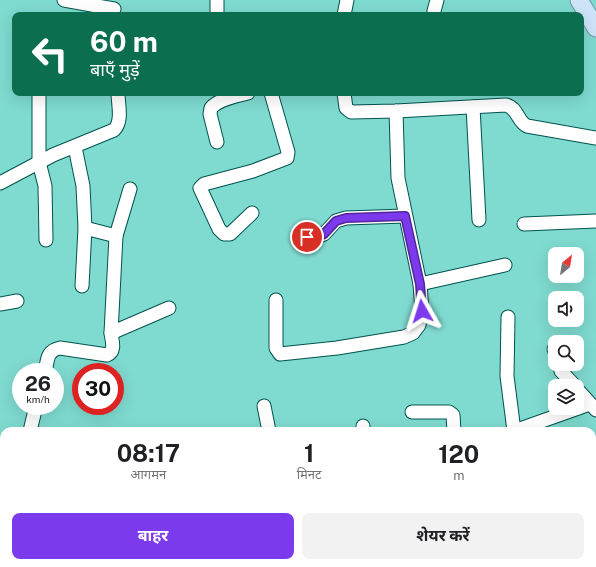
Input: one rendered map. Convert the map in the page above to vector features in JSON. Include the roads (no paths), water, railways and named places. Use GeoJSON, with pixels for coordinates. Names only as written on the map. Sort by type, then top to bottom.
{"type":"FeatureCollection","features":[{"type":"Feature","properties":{"kind":"main road"},"geometry":{"type":"LineString","coordinates":[[579,0],[596,28]]}},
{"type":"Feature","properties":{"kind":"street"},"geometry":{"type":"LineString","coordinates":[[64,0],[114,8]]}},
{"type":"Feature","properties":{"kind":"street"},"geometry":{"type":"LineString","coordinates":[[345,12],[347,0]]}},
{"type":"Feature","properties":{"kind":"street"},"geometry":{"type":"LineString","coordinates":[[39,96],[39,162],[45,186],[46,240]]}},
{"type":"Feature","properties":{"kind":"street"},"geometry":{"type":"LineString","coordinates":[[0,183],[39,162],[102,136],[118,126],[118,96]]}},
{"type":"Feature","properties":{"kind":"street"},"geometry":{"type":"LineString","coordinates":[[217,142],[210,114],[211,108],[215,104],[237,96]]}},
{"type":"Feature","properties":{"kind":"street"},"geometry":{"type":"LineString","coordinates":[[252,213],[230,234],[224,234],[200,188],[204,184],[254,170],[287,158],[288,152],[272,96]]}},
{"type":"Feature","properties":{"kind":"street"},"geometry":{"type":"LineString","coordinates":[[344,96],[346,108],[351,112],[510,106],[516,112],[522,123],[527,126],[596,138]]}},
{"type":"Feature","properties":{"kind":"street"},"geometry":{"type":"LineString","coordinates":[[473,107],[479,220]]}},
{"type":"Feature","properties":{"kind":"street"},"geometry":{"type":"LineString","coordinates":[[276,300],[277,351],[280,354],[404,337],[412,333],[419,325],[422,319],[420,284],[398,178],[396,111]]}},
{"type":"Feature","properties":{"kind":"street"},"geometry":{"type":"LineString","coordinates":[[75,147],[82,176],[85,228],[82,286]]}},
{"type":"Feature","properties":{"kind":"street"},"geometry":{"type":"LineString","coordinates":[[47,363],[49,355],[54,349],[60,348],[107,355],[110,354],[113,349],[111,333],[116,236],[130,189]]}},
{"type":"Feature","properties":{"kind":"street"},"geometry":{"type":"LineString","coordinates":[[307,237],[324,234],[336,221],[346,218],[405,216]]}},
{"type":"Feature","properties":{"kind":"street"},"geometry":{"type":"LineString","coordinates":[[524,224],[596,221]]}},
{"type":"Feature","properties":{"kind":"street"},"geometry":{"type":"LineString","coordinates":[[85,228],[116,236]]}},
{"type":"Feature","properties":{"kind":"street"},"geometry":{"type":"LineString","coordinates":[[420,284],[505,265]]}},
{"type":"Feature","properties":{"kind":"street"},"geometry":{"type":"LineString","coordinates":[[0,304],[17,301]]}},
{"type":"Feature","properties":{"kind":"street"},"geometry":{"type":"LineString","coordinates":[[111,333],[169,308]]}},
{"type":"Feature","properties":{"kind":"street"},"geometry":{"type":"LineString","coordinates":[[508,317],[507,372],[514,427]]}},
{"type":"Feature","properties":{"kind":"street"},"geometry":{"type":"LineString","coordinates":[[561,371],[568,379]]}},
{"type":"Feature","properties":{"kind":"street"},"geometry":{"type":"LineString","coordinates":[[527,427],[593,407],[584,397]]}},
{"type":"Feature","properties":{"kind":"street"},"geometry":{"type":"LineString","coordinates":[[264,406],[268,427]]}},
{"type":"Feature","properties":{"kind":"street"},"geometry":{"type":"LineString","coordinates":[[412,412],[449,412],[453,415],[454,427]]}},
{"type":"Feature","properties":{"kind":"street"},"geometry":{"type":"LineString","coordinates":[[31,427],[34,415]]}}]}
